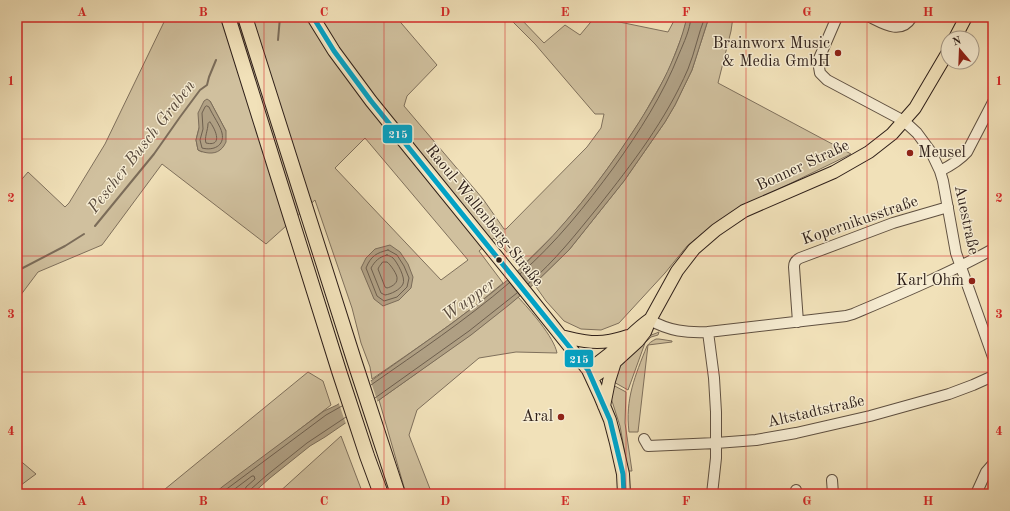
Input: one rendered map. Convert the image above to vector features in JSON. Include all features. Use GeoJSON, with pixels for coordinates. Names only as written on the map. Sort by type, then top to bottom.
{"type":"FeatureCollection","features":[{"type":"Feature","properties":{"kind":"highway"},"geometry":{"type":"LineString","coordinates":[[228,17],[339,371],[381,494]]}},
{"type":"Feature","properties":{"kind":"highway"},"geometry":{"type":"LineString","coordinates":[[246,17],[354,360],[398,494]]}},
{"type":"Feature","properties":{"kind":"main road","name":"Raoul-Wallenberg-Straße"},"geometry":{"type":"LineString","coordinates":[[313,17],[353,78],[561,336]]}},
{"type":"Feature","properties":{"kind":"main road"},"geometry":{"type":"LineString","coordinates":[[959,30],[966,17]]}},
{"type":"Feature","properties":{"kind":"main road","name":"Bonner Straße"},"geometry":{"type":"LineString","coordinates":[[590,374],[615,362],[638,341],[645,332],[677,271],[694,249],[716,230],[744,211],[834,172],[869,152],[892,134],[916,108],[940,66]]}},
{"type":"Feature","properties":{"kind":"main road","name":"Bonner Straße"},"geometry":{"type":"LineString","coordinates":[[590,374],[595,365],[618,347],[639,327],[650,320]]}},
{"type":"Feature","properties":{"kind":"main road"},"geometry":{"type":"LineString","coordinates":[[561,336],[584,342],[595,343],[610,341],[631,335]]}},
{"type":"Feature","properties":{"kind":"main road"},"geometry":{"type":"LineString","coordinates":[[561,336],[590,374],[610,420],[621,462],[624,494]]}},
{"type":"Feature","properties":{"kind":"main road"},"geometry":{"type":"LineString","coordinates":[[604,406],[609,381],[615,362]]}},
{"type":"Feature","properties":{"kind":"street","name":"Auestraße"},"geometry":{"type":"LineString","coordinates":[[837,17],[818,61],[820,73],[827,80],[904,121],[917,133],[931,152],[940,171],[956,253],[993,357]]}},
{"type":"Feature","properties":{"kind":"street"},"geometry":{"type":"LineString","coordinates":[[870,17],[889,27],[898,27],[905,24],[912,17]]}},
{"type":"Feature","properties":{"kind":"street"},"geometry":{"type":"LineString","coordinates":[[940,171],[954,164],[967,152],[993,102]]}},
{"type":"Feature","properties":{"kind":"street","name":"Kopernikusstraße"},"geometry":{"type":"LineString","coordinates":[[798,322],[794,267],[795,262],[800,258],[892,223],[948,207]]}},
{"type":"Feature","properties":{"kind":"street"},"geometry":{"type":"LineString","coordinates":[[650,320],[663,326],[685,332],[708,332],[846,316],[973,260],[993,248]]}},
{"type":"Feature","properties":{"kind":"street"},"geometry":{"type":"LineString","coordinates":[[708,332],[714,378],[716,443],[712,494]]}},
{"type":"Feature","properties":{"kind":"street","name":"Altstadtstraße"},"geometry":{"type":"LineString","coordinates":[[644,439],[648,446],[762,439],[820,428],[949,394],[993,376]]}},
{"type":"Feature","properties":{"kind":"street"},"geometry":{"type":"LineString","coordinates":[[976,494],[986,472],[993,464]]}},
{"type":"Feature","properties":{"kind":"street"},"geometry":{"type":"LineString","coordinates":[[832,480],[832,494]]}},
{"type":"Feature","properties":{"kind":"shaded area"},"geometry":{"type":"Polygon","coordinates":[[[163,17],[396,17],[437,65],[407,96],[404,106],[483,199],[504,229],[506,229],[587,147],[601,128],[604,114],[595,114],[535,44],[508,17],[519,17],[544,43],[565,25],[580,35],[595,17],[668,32],[676,17],[687,17],[684,31],[668,72],[642,118],[592,190],[557,232],[520,268],[494,238],[479,251],[503,283],[455,321],[372,379],[370,367],[361,343],[352,308],[315,200],[266,244],[162,164],[102,245],[38,272],[17,300],[17,185],[28,172],[65,207],[69,203],[105,144],[164,22],[163,17]],[[210,101],[199,128],[196,140],[198,150],[202,152],[226,131],[210,101]],[[365,138],[335,168],[441,280],[468,260],[365,138]]]}},
{"type":"Feature","properties":{"kind":"shaded area"},"geometry":{"type":"Polygon","coordinates":[[[709,17],[733,17],[718,83],[851,154],[744,206],[718,221],[687,246],[665,273],[619,323],[601,330],[581,329],[564,321],[546,301],[534,284],[569,250],[624,181],[665,122],[692,70],[709,17]]]}},
{"type":"Feature","properties":{"kind":"shaded area"},"geometry":{"type":"Polygon","coordinates":[[[518,297],[547,332],[557,353],[516,352],[479,358],[417,410],[409,435],[432,494],[406,494],[379,400],[470,335],[518,297]]]}},
{"type":"Feature","properties":{"kind":"shaded area"},"geometry":{"type":"Polygon","coordinates":[[[659,332],[658,335],[651,337],[645,343],[628,390],[612,381],[620,365],[646,337],[659,332]]]}},
{"type":"Feature","properties":{"kind":"shaded area"},"geometry":{"type":"Polygon","coordinates":[[[656,339],[672,341],[672,342],[648,345],[656,339]]]}},
{"type":"Feature","properties":{"kind":"shaded area"},"geometry":{"type":"Polygon","coordinates":[[[648,345],[638,432],[629,432],[628,409],[632,388],[648,345]]]}},
{"type":"Feature","properties":{"kind":"shaded area"},"geometry":{"type":"Polygon","coordinates":[[[308,372],[323,381],[331,405],[216,494],[159,494],[308,372]]]}},
{"type":"Feature","properties":{"kind":"shaded area"},"geometry":{"type":"Polygon","coordinates":[[[611,384],[626,392],[625,423],[632,471],[628,471],[620,426],[611,398],[611,384]]]}},
{"type":"Feature","properties":{"kind":"shaded area"},"geometry":{"type":"Polygon","coordinates":[[[341,436],[363,494],[277,494],[341,436]]]}},
{"type":"Feature","properties":{"kind":"shaded area"},"geometry":{"type":"Polygon","coordinates":[[[17,458],[36,474],[17,488],[17,458]]]}},
{"type":"Feature","properties":{"kind":"water"},"geometry":{"type":"Polygon","coordinates":[[[687,17],[709,17],[692,70],[675,105],[624,181],[569,250],[534,284],[471,335],[379,400],[310,446],[252,494],[214,494],[324,411],[337,405],[451,324],[506,281],[539,250],[567,220],[593,187],[639,122],[656,94],[671,64],[683,33],[687,17]]]}},
{"type":"Feature","properties":{"kind":"water"},"geometry":{"type":"Polygon","coordinates":[[[207,99],[210,101],[226,131],[226,142],[224,146],[218,152],[212,153],[206,153],[198,150],[196,140],[199,128],[198,113],[204,101],[207,99]]]}},
{"type":"Feature","properties":{"kind":"water"},"geometry":{"type":"Polygon","coordinates":[[[390,245],[400,252],[408,264],[413,277],[411,288],[399,300],[383,306],[374,299],[361,268],[366,258],[375,249],[390,245]]]}},
{"type":"Feature","properties":{"kind":"pier"},"geometry":{"type":"Polygon","coordinates":[[[370,379],[378,403],[346,424],[338,401],[370,379]]]}},
{"type":"Feature","properties":{"kind":"waterway","name":"Pescher Busch Graben"},"geometry":{"type":"LineString","coordinates":[[278,40],[280,17]]}},
{"type":"Feature","properties":{"kind":"waterway","name":"Pescher Busch Graben"},"geometry":{"type":"LineString","coordinates":[[95,226],[154,154],[200,90],[207,85],[216,60]]}},
{"type":"Feature","properties":{"kind":"waterway","name":"Pescher Busch Graben"},"geometry":{"type":"LineString","coordinates":[[17,271],[65,246],[84,234]]}},
{"type":"Feature","properties":{"kind":"transit line","name":"215"},"geometry":{"type":"LineString","coordinates":[[313,17],[334,51],[371,101],[588,370],[610,420],[623,474],[624,494]]}},
{"type":"Feature","properties":{"kind":"place","name":"Brainworx Music & Media GmbH"},"geometry":{"type":"Point","coordinates":[838,53]}},
{"type":"Feature","properties":{"kind":"place","name":"Meusel"},"geometry":{"type":"Point","coordinates":[910,153]}},
{"type":"Feature","properties":{"kind":"place","name":"Karl Ohm"},"geometry":{"type":"Point","coordinates":[972,281]}},
{"type":"Feature","properties":{"kind":"place","name":"Aral"},"geometry":{"type":"Point","coordinates":[561,417]}},
{"type":"Feature","properties":{"kind":"water label","name":"Wupper"},"geometry":{"type":"Point","coordinates":[469,300]}}]}
